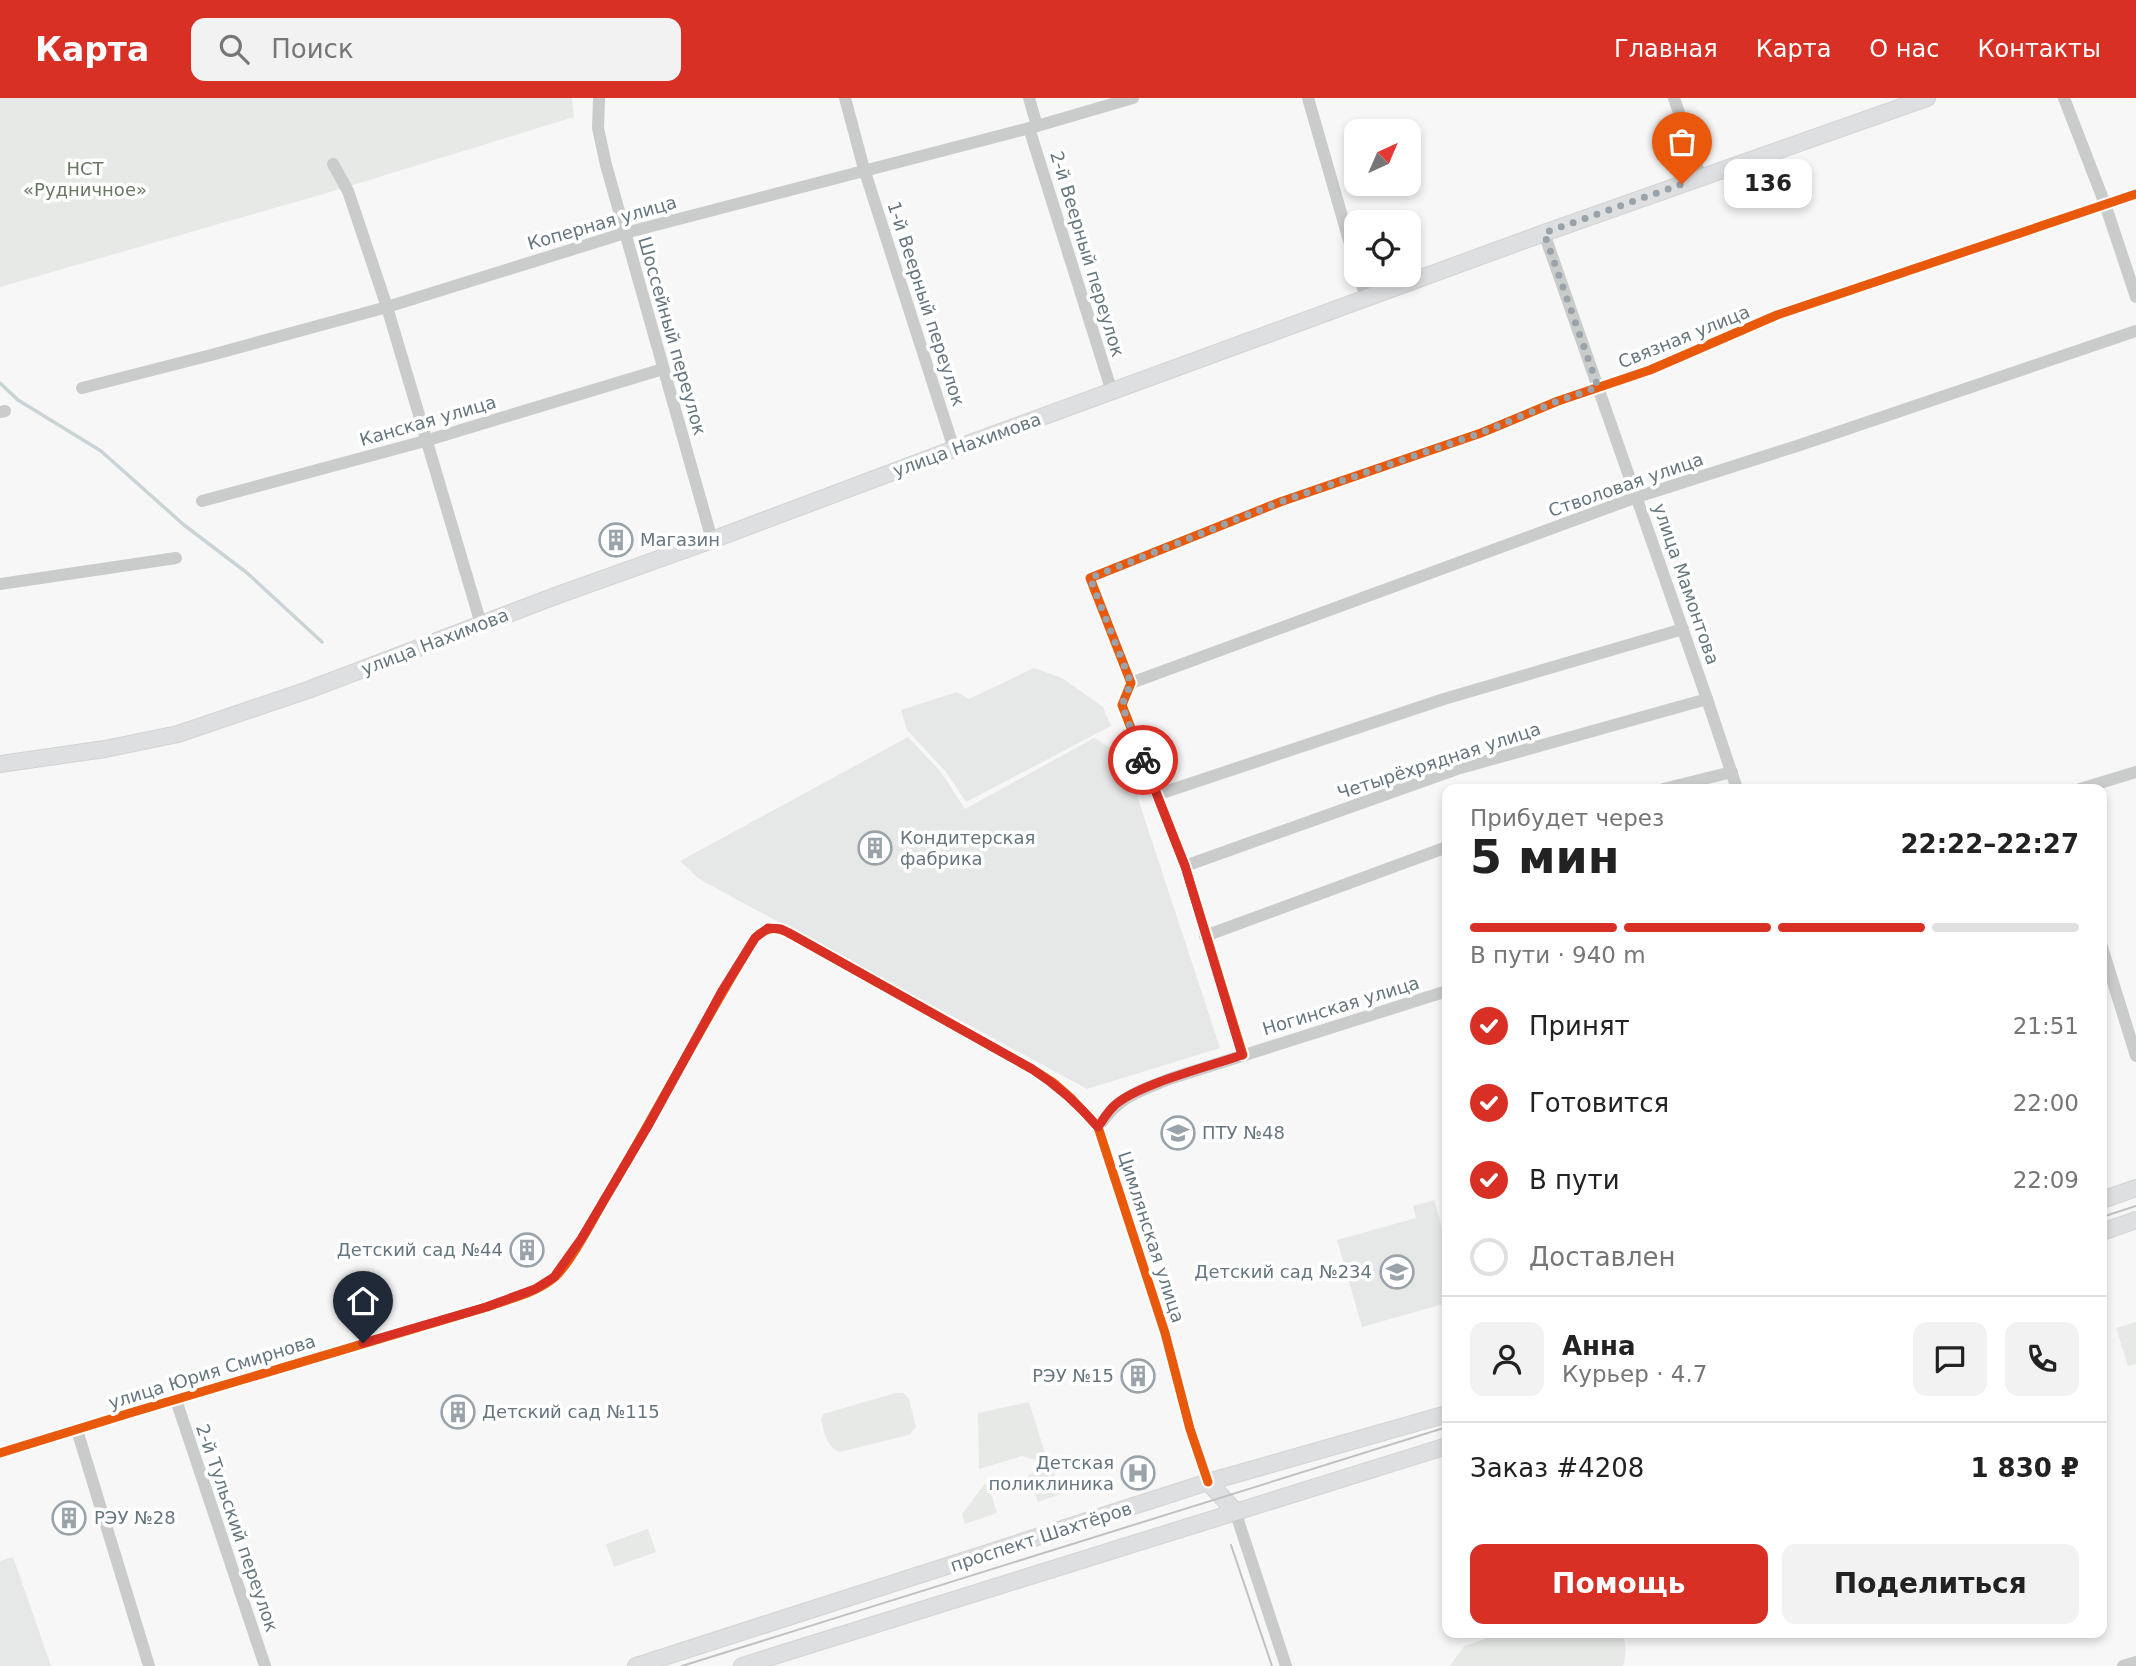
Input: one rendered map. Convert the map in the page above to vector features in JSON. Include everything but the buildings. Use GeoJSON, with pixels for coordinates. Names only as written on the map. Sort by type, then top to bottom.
{"type":"FeatureCollection","features":[{"type":"Feature","properties":{"kind":"main road","name":"улица Нахимова"},"geometry":{"type":"LineString","coordinates":[[0,764],[105,749],[178,734],[308,690],[1366,298],[1927,98]]}},
{"type":"Feature","properties":{"kind":"main road"},"geometry":{"type":"LineString","coordinates":[[2107,1198],[2136,1188]]}},
{"type":"Feature","properties":{"kind":"main road"},"geometry":{"type":"LineString","coordinates":[[2107,1230],[2136,1220]]}},
{"type":"Feature","properties":{"kind":"main road","name":"проспект Шахтёров"},"geometry":{"type":"LineString","coordinates":[[636,1666],[1208,1482],[1442,1415]]}},
{"type":"Feature","properties":{"kind":"main road","name":"проспект Шахтёров"},"geometry":{"type":"LineString","coordinates":[[742,1666],[1442,1448]]}},
{"type":"Feature","properties":{"kind":"main road","name":"Цимлянская улица"},"geometry":{"type":"LineString","coordinates":[[1208,1482],[1235,1511]]}},
{"type":"Feature","properties":{"kind":"street","name":"Шоссейный переулок"},"geometry":{"type":"LineString","coordinates":[[599,98],[598,128],[712,540]]}},
{"type":"Feature","properties":{"kind":"street","name":"1-й Веерный переулок"},"geometry":{"type":"LineString","coordinates":[[845,98],[864,169],[954,449]]}},
{"type":"Feature","properties":{"kind":"street","name":"2-й Веерный переулок"},"geometry":{"type":"LineString","coordinates":[[1029,98],[1033,127],[1112,392]]}},
{"type":"Feature","properties":{"kind":"street","name":"Коперная улица"},"geometry":{"type":"LineString","coordinates":[[82,388],[215,355],[387,307],[625,233],[1033,127],[1133,98]]}},
{"type":"Feature","properties":{"kind":"street"},"geometry":{"type":"LineString","coordinates":[[1308,98],[1344,223]]}},
{"type":"Feature","properties":{"kind":"street"},"geometry":{"type":"LineString","coordinates":[[1674,98],[1701,178]]}},
{"type":"Feature","properties":{"kind":"street"},"geometry":{"type":"LineString","coordinates":[[2064,98],[2105,204],[2136,297]]}},
{"type":"Feature","properties":{"kind":"street"},"geometry":{"type":"LineString","coordinates":[[334,164],[348,191],[387,307],[481,624]]}},
{"type":"Feature","properties":{"kind":"street","name":"Связная улица"},"geometry":{"type":"LineString","coordinates":[[1131,683],[1090,578],[1280,502],[1481,433],[1558,401],[1650,370],[1777,315],[2136,194]]}},
{"type":"Feature","properties":{"kind":"street","name":"улица Мамонтова"},"geometry":{"type":"LineString","coordinates":[[1544,233],[1736,784]]}},
{"type":"Feature","properties":{"kind":"street"},"geometry":{"type":"LineString","coordinates":[[1363,287],[1366,298]]}},
{"type":"Feature","properties":{"kind":"street","name":"Стволовая улица"},"geometry":{"type":"LineString","coordinates":[[1131,683],[1637,497],[1813,441],[2136,331]]}},
{"type":"Feature","properties":{"kind":"street","name":"Канская улица"},"geometry":{"type":"LineString","coordinates":[[202,500],[425,441],[663,369]]}},
{"type":"Feature","properties":{"kind":"street"},"geometry":{"type":"LineString","coordinates":[[0,584],[176,558]]}},
{"type":"Feature","properties":{"kind":"street"},"geometry":{"type":"LineString","coordinates":[[1156,795],[1444,699],[1683,629]]}},
{"type":"Feature","properties":{"kind":"street"},"geometry":{"type":"LineString","coordinates":[[1131,683],[1122,705],[1185,866],[1242,1055]]}},
{"type":"Feature","properties":{"kind":"street","name":"Четырёхрядная улица"},"geometry":{"type":"LineString","coordinates":[[1185,866],[1457,769],[1707,699]]}},
{"type":"Feature","properties":{"kind":"street"},"geometry":{"type":"LineString","coordinates":[[1683,784],[1732,772]]}},
{"type":"Feature","properties":{"kind":"street"},"geometry":{"type":"LineString","coordinates":[[2096,784],[2136,772]]}},
{"type":"Feature","properties":{"kind":"street"},"geometry":{"type":"LineString","coordinates":[[1205,936],[1442,848]]}},
{"type":"Feature","properties":{"kind":"street","name":"улица Юрия Смирнова"},"geometry":{"type":"LineString","coordinates":[[0,1453],[486,1307],[535,1289],[554,1277],[581,1239],[648,1126],[722,991],[755,938],[768,928],[774,928]]}},
{"type":"Feature","properties":{"kind":"street","name":"Цимлянская улица"},"geometry":{"type":"LineString","coordinates":[[774,928],[789,933],[1032,1069],[1054,1083],[1098,1127],[1165,1333],[1190,1429],[1208,1482]]}},
{"type":"Feature","properties":{"kind":"street"},"geometry":{"type":"LineString","coordinates":[[2107,963],[2136,1056]]}},
{"type":"Feature","properties":{"kind":"street","name":"Ногинская улица"},"geometry":{"type":"LineString","coordinates":[[1098,1127],[1115,1104],[1170,1079],[1442,993]]}},
{"type":"Feature","properties":{"kind":"street","name":"2-й Тульский переулок"},"geometry":{"type":"LineString","coordinates":[[176,1400],[265,1666]]}},
{"type":"Feature","properties":{"kind":"street"},"geometry":{"type":"LineString","coordinates":[[77,1430],[149,1666]]}},
{"type":"Feature","properties":{"kind":"street","name":"Цимлянская улица"},"geometry":{"type":"LineString","coordinates":[[1235,1511],[1286,1666]]}},
{"type":"Feature","properties":{"kind":"street"},"geometry":{"type":"LineString","coordinates":[[2123,1666],[2136,1662]]}},
{"type":"Feature","properties":{"kind":"shaded area"},"geometry":{"type":"Polygon","coordinates":[[[1034,668],[1062,678],[1103,707],[1111,726],[966,802],[946,772],[907,730],[901,710],[957,692],[969,699],[1034,668]]]}},
{"type":"Feature","properties":{"kind":"shaded area"},"geometry":{"type":"Polygon","coordinates":[[[908,737],[940,771],[965,809],[1094,738],[1124,756],[1220,1048],[1087,1089],[699,879],[680,861],[908,737]]]}},
{"type":"Feature","properties":{"kind":"shaded area","name":"Детский сад №234"},"geometry":{"type":"Polygon","coordinates":[[[1434,1200],[1442,1228],[1442,1304],[1362,1327],[1337,1240],[1416,1218],[1413,1206],[1434,1200]]]}},
{"type":"Feature","properties":{"kind":"shaded area"},"geometry":{"type":"Polygon","coordinates":[[[13,1557],[51,1666],[0,1666],[0,1561],[13,1557]]]}},
{"type":"Feature","properties":{"kind":"green space","name":"НСТ «Рудничное»"},"geometry":{"type":"Polygon","coordinates":[[[0,98],[572,98],[574,117],[330,192],[0,287],[0,98]]]}},
{"type":"Feature","properties":{"kind":"green space"},"geometry":{"type":"Polygon","coordinates":[[[2136,1322],[2136,1364],[2128,1366],[2116,1328],[2136,1322]]]}},
{"type":"Feature","properties":{"kind":"green space"},"geometry":{"type":"Polygon","coordinates":[[[903,1393],[909,1399],[916,1427],[909,1435],[839,1452],[831,1446],[821,1420],[823,1414],[903,1393]]]}},
{"type":"Feature","properties":{"kind":"green space"},"geometry":{"type":"Polygon","coordinates":[[[1029,1402],[1045,1453],[1043,1462],[1022,1456],[979,1469],[978,1413],[1029,1402]]]}},
{"type":"Feature","properties":{"kind":"green space"},"geometry":{"type":"Polygon","coordinates":[[[1052,1467],[1061,1494],[1038,1502],[1028,1475],[1052,1467]]]}},
{"type":"Feature","properties":{"kind":"green space"},"geometry":{"type":"Polygon","coordinates":[[[985,1484],[989,1487],[997,1513],[965,1524],[962,1514],[985,1484]]]}},
{"type":"Feature","properties":{"kind":"green space"},"geometry":{"type":"Polygon","coordinates":[[[648,1529],[656,1552],[614,1567],[606,1544],[648,1529]]]}},
{"type":"Feature","properties":{"kind":"green space"},"geometry":{"type":"Polygon","coordinates":[[[1487,1638],[1623,1638],[1626,1649],[1623,1666],[1450,1666],[1464,1646],[1487,1638]]]}},
{"type":"Feature","properties":{"kind":"waterway"},"geometry":{"type":"LineString","coordinates":[[0,383],[18,400],[101,451],[184,525],[246,572],[322,642]]}},
{"type":"Feature","properties":{"kind":"tram line"},"geometry":{"type":"LineString","coordinates":[[2107,1215],[2136,1206]]}},
{"type":"Feature","properties":{"kind":"tram line"},"geometry":{"type":"LineString","coordinates":[[682,1666],[1442,1429]]}},
{"type":"Feature","properties":{"kind":"tram line"},"geometry":{"type":"LineString","coordinates":[[1231,1545],[1272,1666]]}},
{"type":"Feature","properties":{"kind":"cycle path"},"geometry":{"type":"LineString","coordinates":[[1243,1055],[1185,866],[1122,705],[1131,683],[1090,578],[1280,502],[1481,433],[1558,401],[1650,370],[1777,315],[2136,194]]}},
{"type":"Feature","properties":{"kind":"cycle path"},"geometry":{"type":"LineString","coordinates":[[0,1453],[487,1307],[548,1283],[562,1269],[584,1237],[755,938],[767,930],[779,929],[1032,1069],[1054,1083],[1098,1127],[1165,1333],[1190,1429],[1208,1482]]}},
{"type":"Feature","properties":{"kind":"way so far"},"geometry":{"type":"LineString","coordinates":[[1143,760],[1122,705],[1131,683],[1090,578],[1280,502],[1481,433],[1598,387],[1544,233],[1682,184]]}},
{"type":"Feature","properties":{"kind":"place","name":"136"},"geometry":{"type":"Point","coordinates":[1682,184]}},
{"type":"Feature","properties":{"kind":"place","name":"Магазин"},"geometry":{"type":"Point","coordinates":[616,540]}},
{"type":"Feature","properties":{"kind":"place","name":"Кондитерская фабрика"},"geometry":{"type":"Point","coordinates":[875,848]}},
{"type":"Feature","properties":{"kind":"place","name":"ПТУ №48"},"geometry":{"type":"Point","coordinates":[1178,1133]}},
{"type":"Feature","properties":{"kind":"place","name":"Детский сад №44"},"geometry":{"type":"Point","coordinates":[527,1250]}},
{"type":"Feature","properties":{"kind":"place","name":"Детский сад №234"},"geometry":{"type":"Point","coordinates":[1397,1272]}},
{"type":"Feature","properties":{"kind":"place","name":"РЭУ №15"},"geometry":{"type":"Point","coordinates":[1138,1376]}},
{"type":"Feature","properties":{"kind":"place","name":"Детский сад №115"},"geometry":{"type":"Point","coordinates":[458,1412]}},
{"type":"Feature","properties":{"kind":"place","name":"Детская поликлиника"},"geometry":{"type":"Point","coordinates":[1138,1473]}},
{"type":"Feature","properties":{"kind":"place","name":"РЭУ №28"},"geometry":{"type":"Point","coordinates":[69,1518]}},
{"type":"Feature","properties":{"kind":"route"},"geometry":{"type":"LineString","coordinates":[[363,1343],[486,1307],[535,1289],[554,1277],[581,1239],[648,1126],[722,991],[755,938],[768,928],[789,933],[1032,1069],[1054,1083],[1098,1127],[1115,1104],[1128,1096],[1242,1055],[1185,866],[1143,760]]}}]}
